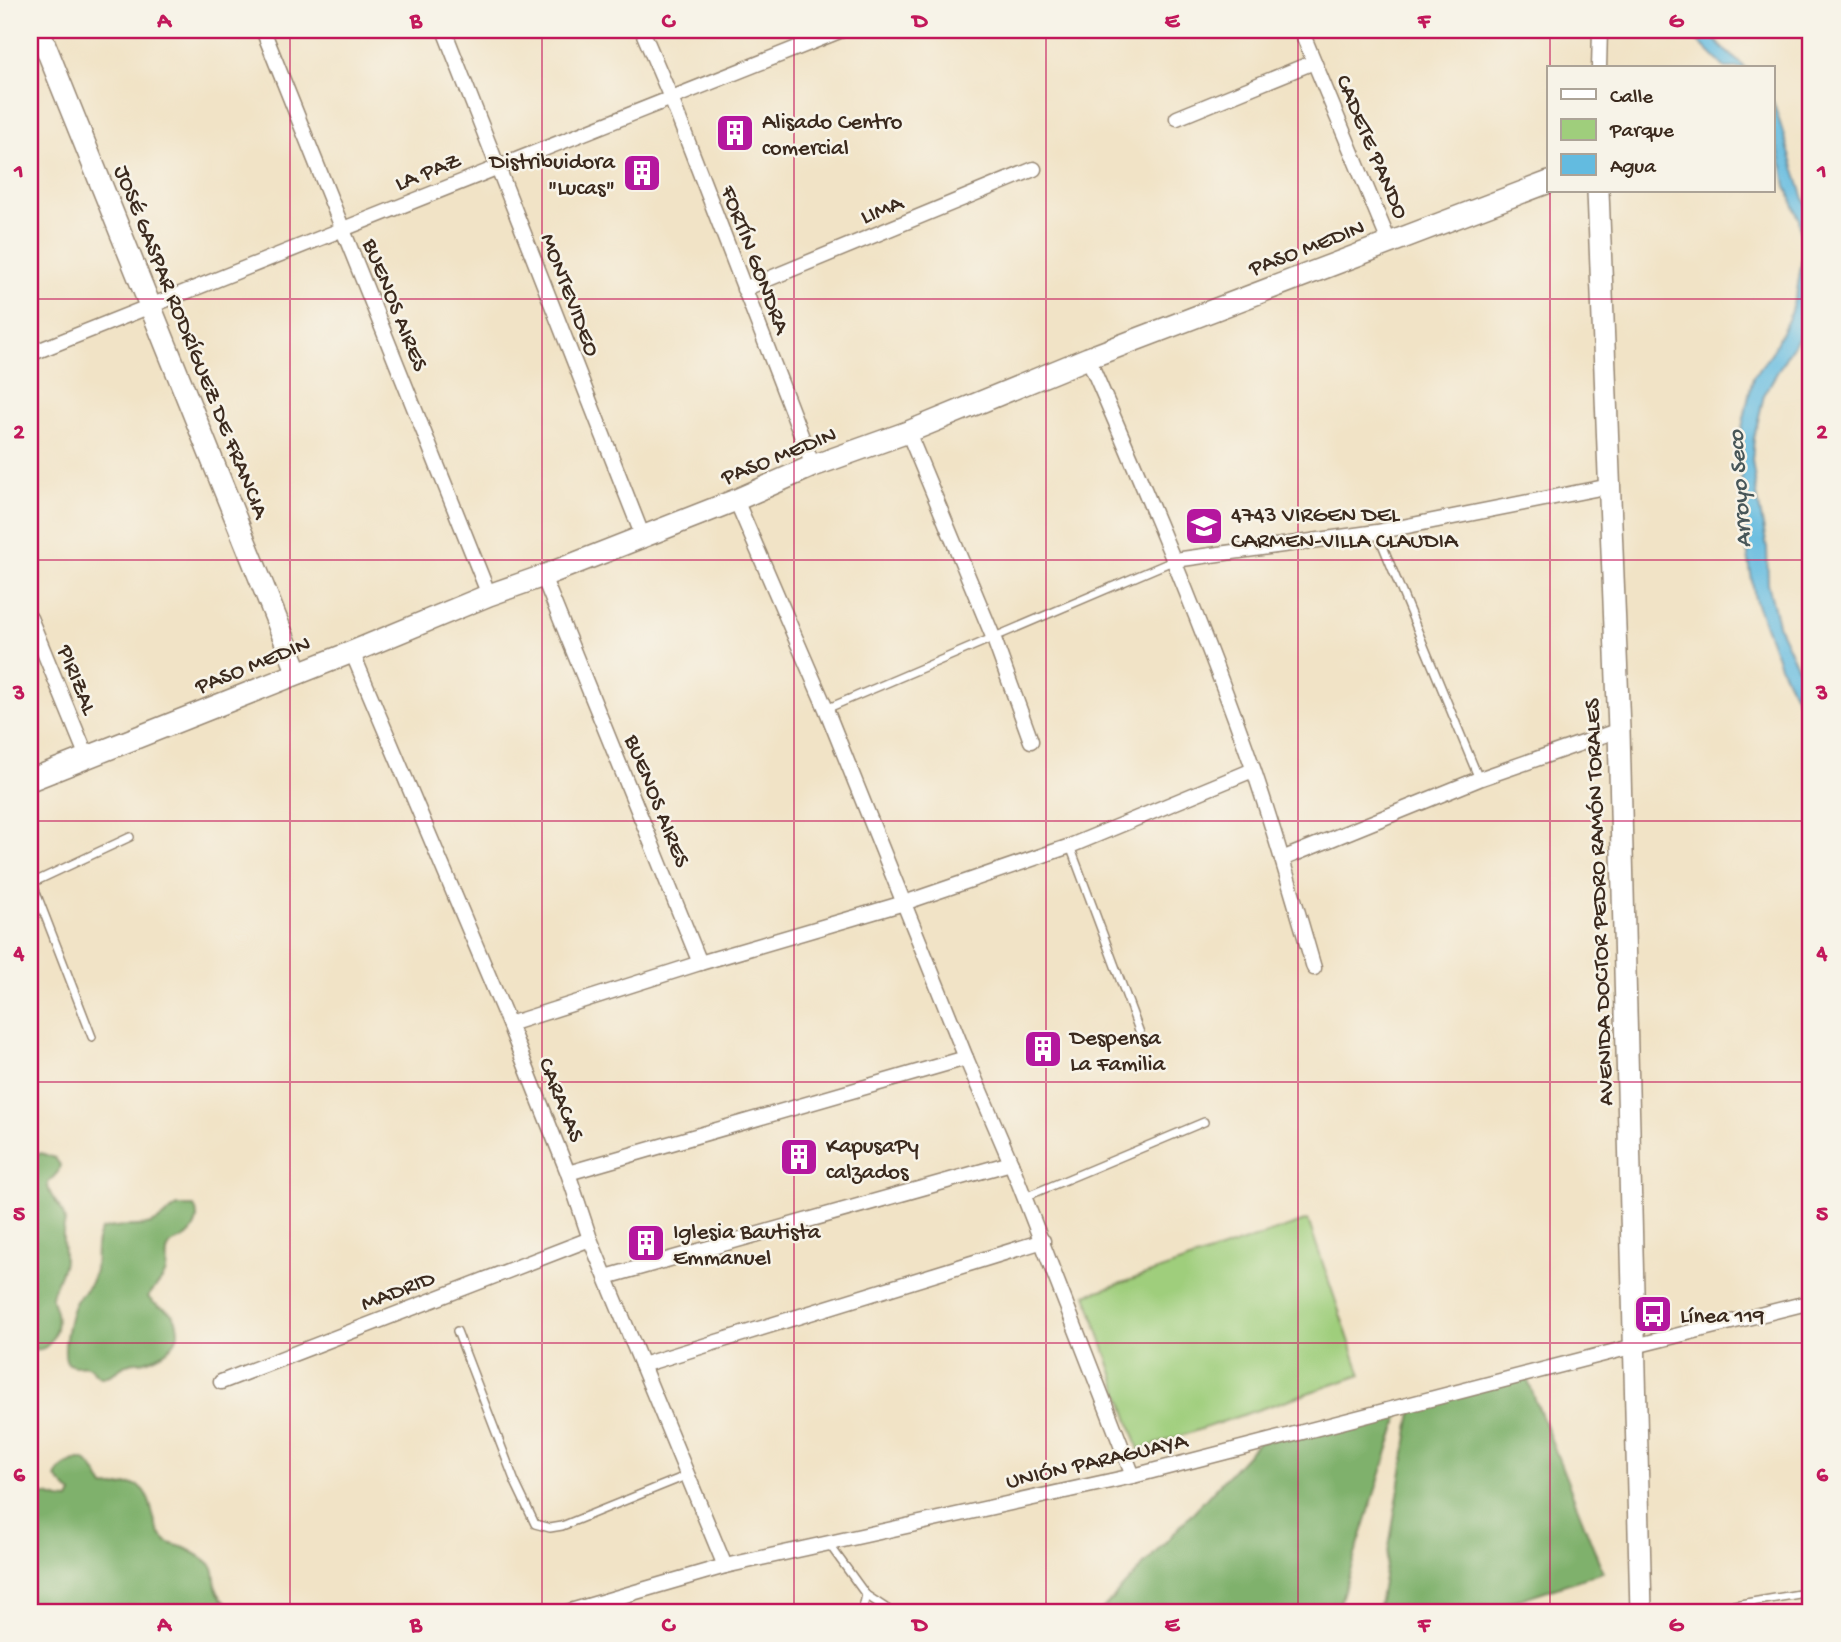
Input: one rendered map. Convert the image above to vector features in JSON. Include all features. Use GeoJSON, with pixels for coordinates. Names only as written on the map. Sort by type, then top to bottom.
{"type":"FeatureCollection","features":[{"type":"Feature","properties":{"kind":"street","name":"JOSÉ GASPAR RODRÍGUEZ DE FRANCIA"},"geometry":{"type":"LineString","coordinates":[[39,30],[298,673]]}},
{"type":"Feature","properties":{"kind":"street","name":"BUENOS AIRES"},"geometry":{"type":"LineString","coordinates":[[263,30],[489,594]]}},
{"type":"Feature","properties":{"kind":"street","name":"MONTEVIDEO"},"geometry":{"type":"LineString","coordinates":[[444,30],[643,537]]}},
{"type":"Feature","properties":{"kind":"street","name":"FORTÍN GONDRA"},"geometry":{"type":"LineString","coordinates":[[642,30],[671,98],[813,466]]}},
{"type":"Feature","properties":{"kind":"street","name":"LA PAZ"},"geometry":{"type":"LineString","coordinates":[[30,354],[840,30]]}},
{"type":"Feature","properties":{"kind":"street","name":"CADETE PANDO"},"geometry":{"type":"LineString","coordinates":[[1301,30],[1389,242]]}},
{"type":"Feature","properties":{"kind":"street"},"geometry":{"type":"LineString","coordinates":[[1599,66],[1600,30]]}},
{"type":"Feature","properties":{"kind":"street"},"geometry":{"type":"LineString","coordinates":[[1178,118],[1314,62]]}},
{"type":"Feature","properties":{"kind":"street","name":"LIMA"},"geometry":{"type":"LineString","coordinates":[[744,289],[1034,169]]}},
{"type":"Feature","properties":{"kind":"street","name":"PASO MEDIN"},"geometry":{"type":"LineString","coordinates":[[30,780],[352,652],[489,594],[543,576],[736,500],[813,466],[908,432],[1088,358],[1547,182]]}},
{"type":"Feature","properties":{"kind":"street","name":"AVENIDA DOCTOR PEDRO RAMÓN TORALES"},"geometry":{"type":"LineString","coordinates":[[1598,192],[1619,730],[1641,1610]]}},
{"type":"Feature","properties":{"kind":"street"},"geometry":{"type":"LineString","coordinates":[[1088,358],[1175,561],[1254,770],[1314,968]]}},
{"type":"Feature","properties":{"kind":"street"},"geometry":{"type":"LineString","coordinates":[[908,432],[993,639],[1031,741]]}},
{"type":"Feature","properties":{"kind":"street"},"geometry":{"type":"LineString","coordinates":[[1175,561],[1377,532],[1610,486]]}},
{"type":"Feature","properties":{"kind":"street"},"geometry":{"type":"LineString","coordinates":[[736,500],[826,709],[966,1058],[1012,1163],[1133,1476]]}},
{"type":"Feature","properties":{"kind":"street","name":"BUENOS AIRES"},"geometry":{"type":"LineString","coordinates":[[543,576],[700,963]]}},
{"type":"Feature","properties":{"kind":"street","name":"PIRIZAL"},"geometry":{"type":"LineString","coordinates":[[30,618],[87,757]]}},
{"type":"Feature","properties":{"kind":"street","name":"CARACAS"},"geometry":{"type":"LineString","coordinates":[[352,652],[509,1024],[568,1173],[590,1239],[725,1566]]}},
{"type":"Feature","properties":{"kind":"street"},"geometry":{"type":"LineString","coordinates":[[1282,859],[1479,779],[1619,730]]}},
{"type":"Feature","properties":{"kind":"street"},"geometry":{"type":"LineString","coordinates":[[509,1024],[700,963],[904,903],[1070,846],[1254,770]]}},
{"type":"Feature","properties":{"kind":"street"},"geometry":{"type":"LineString","coordinates":[[568,1173],[966,1058]]}},
{"type":"Feature","properties":{"kind":"street"},"geometry":{"type":"LineString","coordinates":[[606,1277],[1012,1163]]}},
{"type":"Feature","properties":{"kind":"street","name":"MADRID"},"geometry":{"type":"LineString","coordinates":[[221,1382],[590,1239]]}},
{"type":"Feature","properties":{"kind":"street"},"geometry":{"type":"LineString","coordinates":[[642,1365],[1043,1241]]}},
{"type":"Feature","properties":{"kind":"street","name":"UNIÓN PARAGUAYA"},"geometry":{"type":"LineString","coordinates":[[567,1612],[725,1566],[1133,1476],[1811,1302]]}},
{"type":"Feature","properties":{"kind":"lane"},"geometry":{"type":"LineString","coordinates":[[1377,532],[1479,779]]}},
{"type":"Feature","properties":{"kind":"lane"},"geometry":{"type":"LineString","coordinates":[[826,709],[1175,561]]}},
{"type":"Feature","properties":{"kind":"lane"},"geometry":{"type":"LineString","coordinates":[[92,1037],[31,880],[130,837]]}},
{"type":"Feature","properties":{"kind":"lane"},"geometry":{"type":"LineString","coordinates":[[1070,846],[1139,1033]]}},
{"type":"Feature","properties":{"kind":"lane"},"geometry":{"type":"LineString","coordinates":[[1025,1197],[1204,1122]]}},
{"type":"Feature","properties":{"kind":"lane"},"geometry":{"type":"LineString","coordinates":[[457,1331],[515,1482],[535,1524],[550,1528],[562,1526],[688,1475]]}},
{"type":"Feature","properties":{"kind":"lane"},"geometry":{"type":"LineString","coordinates":[[829,1543],[866,1595],[892,1612]]}},
{"type":"Feature","properties":{"kind":"lane"},"geometry":{"type":"LineString","coordinates":[[1693,1612],[1811,1592]]}},
{"type":"Feature","properties":{"kind":"lane"},"geometry":{"type":"LineString","coordinates":[[862,1612],[866,1595]]}},
{"type":"Feature","properties":{"kind":"lane"},"geometry":{"type":"LineString","coordinates":[[1612,1612],[1641,1610]]}},
{"type":"Feature","properties":{"kind":"green space"},"geometry":{"type":"Polygon","coordinates":[[[41,1153],[55,1158],[60,1165],[58,1172],[48,1183],[48,1188],[65,1222],[64,1262],[52,1297],[56,1311],[56,1327],[48,1345],[37,1349],[30,1348],[30,1158],[41,1153]]]}},
{"type":"Feature","properties":{"kind":"green space"},"geometry":{"type":"Polygon","coordinates":[[[178,1206],[194,1206],[196,1224],[187,1236],[170,1245],[165,1274],[148,1297],[174,1316],[178,1330],[175,1341],[156,1357],[130,1363],[105,1377],[99,1376],[87,1366],[69,1364],[65,1353],[68,1325],[75,1303],[94,1276],[96,1243],[101,1230],[151,1224],[178,1206]]]}},
{"type":"Feature","properties":{"kind":"green space"},"geometry":{"type":"Polygon","coordinates":[[[1308,1220],[1361,1375],[1139,1450],[1086,1295],[1308,1220]]]}},
{"type":"Feature","properties":{"kind":"green space"},"geometry":{"type":"Polygon","coordinates":[[[1526,1376],[1603,1572],[1481,1612],[1378,1612],[1413,1406],[1526,1376]]]}},
{"type":"Feature","properties":{"kind":"green space"},"geometry":{"type":"Polygon","coordinates":[[[1402,1407],[1337,1612],[1100,1612],[1258,1443],[1402,1407]]]}},
{"type":"Feature","properties":{"kind":"green space"},"geometry":{"type":"Polygon","coordinates":[[[85,1460],[104,1487],[140,1487],[148,1498],[160,1534],[167,1542],[183,1547],[212,1566],[217,1591],[236,1612],[30,1612],[30,1500],[46,1495],[69,1500],[72,1494],[56,1478],[64,1466],[85,1460]]]}},
{"type":"Feature","properties":{"kind":"water"},"geometry":{"type":"Polygon","coordinates":[[[1687,30],[1706,30],[1744,66],[1723,66],[1687,30]]]}},
{"type":"Feature","properties":{"kind":"water"},"geometry":{"type":"Polygon","coordinates":[[[1774,104],[1811,221],[1811,318],[1764,395],[1752,460],[1767,547],[1768,584],[1779,628],[1811,692],[1811,720],[1781,668],[1755,599],[1746,543],[1740,454],[1742,428],[1753,377],[1772,352],[1788,320],[1797,291],[1803,253],[1799,219],[1786,186],[1774,136],[1774,104]]]}},
{"type":"Feature","properties":{"kind":"place","name":"Alisado Centro comercial"},"geometry":{"type":"Point","coordinates":[735,133]}},
{"type":"Feature","properties":{"kind":"place","name":"Distribuidora \"Lucas\""},"geometry":{"type":"Point","coordinates":[642,173]}},
{"type":"Feature","properties":{"kind":"place","name":"4743 VIRGEN DEL CARMEN-VILLA CLAUDIA"},"geometry":{"type":"Point","coordinates":[1204,526]}},
{"type":"Feature","properties":{"kind":"place","name":"Despensa La Familia"},"geometry":{"type":"Point","coordinates":[1043,1049]}},
{"type":"Feature","properties":{"kind":"place","name":"KapusaPy calzados"},"geometry":{"type":"Point","coordinates":[799,1157]}},
{"type":"Feature","properties":{"kind":"place","name":"Iglesia Bautista Emmanuel"},"geometry":{"type":"Point","coordinates":[646,1243]}},
{"type":"Feature","properties":{"kind":"place","name":"Línea 119"},"geometry":{"type":"Point","coordinates":[1653,1314]}},
{"type":"Feature","properties":{"kind":"water label","name":"Arroyo Seco"},"geometry":{"type":"Point","coordinates":[1738,489]}}]}
